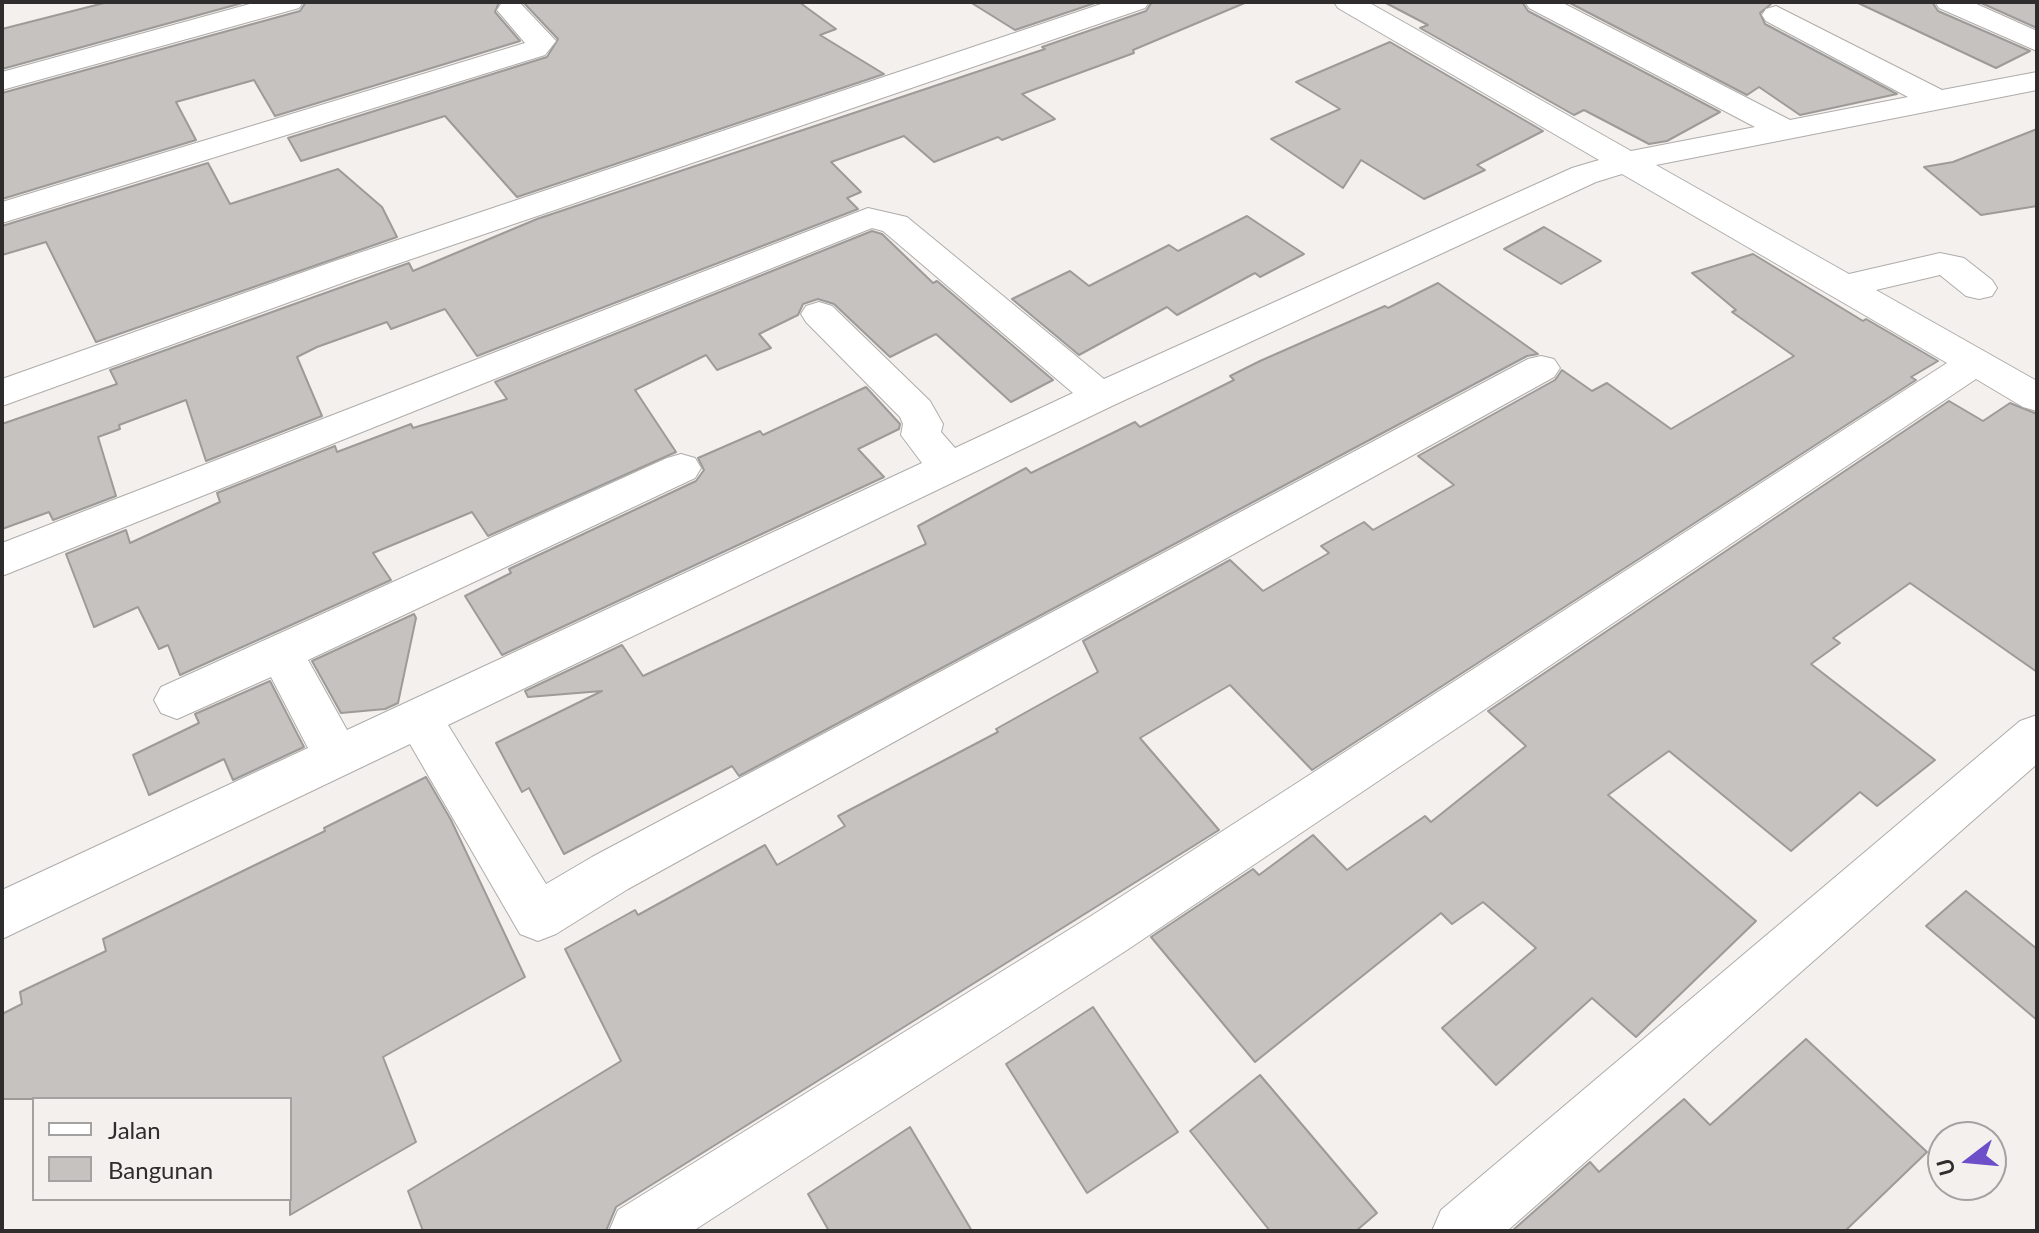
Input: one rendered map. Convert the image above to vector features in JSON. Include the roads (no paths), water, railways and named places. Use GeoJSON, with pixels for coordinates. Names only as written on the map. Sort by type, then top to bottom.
{"type":"FeatureCollection","features":[{"type":"Feature","properties":{"kind":"street"},"geometry":{"type":"LineString","coordinates":[[2,81],[289,2]]}},
{"type":"Feature","properties":{"kind":"street"},"geometry":{"type":"LineString","coordinates":[[2,393],[344,270],[1135,2]]}},
{"type":"Feature","properties":{"kind":"street"},"geometry":{"type":"LineString","coordinates":[[1348,2],[2037,398]]}},
{"type":"Feature","properties":{"kind":"street"},"geometry":{"type":"LineString","coordinates":[[1539,2],[1787,131]]}},
{"type":"Feature","properties":{"kind":"street"},"geometry":{"type":"LineString","coordinates":[[1949,2],[2037,42]]}},
{"type":"Feature","properties":{"kind":"street"},"geometry":{"type":"LineString","coordinates":[[2,213],[535,49],[541,41],[511,10]]}},
{"type":"Feature","properties":{"kind":"street"},"geometry":{"type":"LineString","coordinates":[[1776,15],[1939,101]]}},
{"type":"Feature","properties":{"kind":"street"},"geometry":{"type":"LineString","coordinates":[[2,915],[1100,396],[1584,175],[1629,161],[2032,86]]}},
{"type":"Feature","properties":{"kind":"street"},"geometry":{"type":"LineString","coordinates":[[2,560],[868,218],[895,224],[1100,396]]}},
{"type":"Feature","properties":{"kind":"street"},"geometry":{"type":"LineString","coordinates":[[1843,287],[1940,264],[1952,266],[1979,288]]}},
{"type":"Feature","properties":{"kind":"street"},"geometry":{"type":"LineString","coordinates":[[819,314],[916,410],[923,424],[921,435],[949,468]]}},
{"type":"Feature","properties":{"kind":"street"},"geometry":{"type":"LineString","coordinates":[[639,1231],[1109,933],[1974,363]]}},
{"type":"Feature","properties":{"kind":"street"},"geometry":{"type":"LineString","coordinates":[[419,718],[538,917],[610,873],[1541,368]]}},
{"type":"Feature","properties":{"kind":"street"},"geometry":{"type":"LineString","coordinates":[[177,700],[681,468]]}},
{"type":"Feature","properties":{"kind":"street"},"geometry":{"type":"LineString","coordinates":[[281,653],[337,757]]}},
{"type":"Feature","properties":{"kind":"street"},"geometry":{"type":"LineString","coordinates":[[1462,1231],[2037,735]]}}]}
